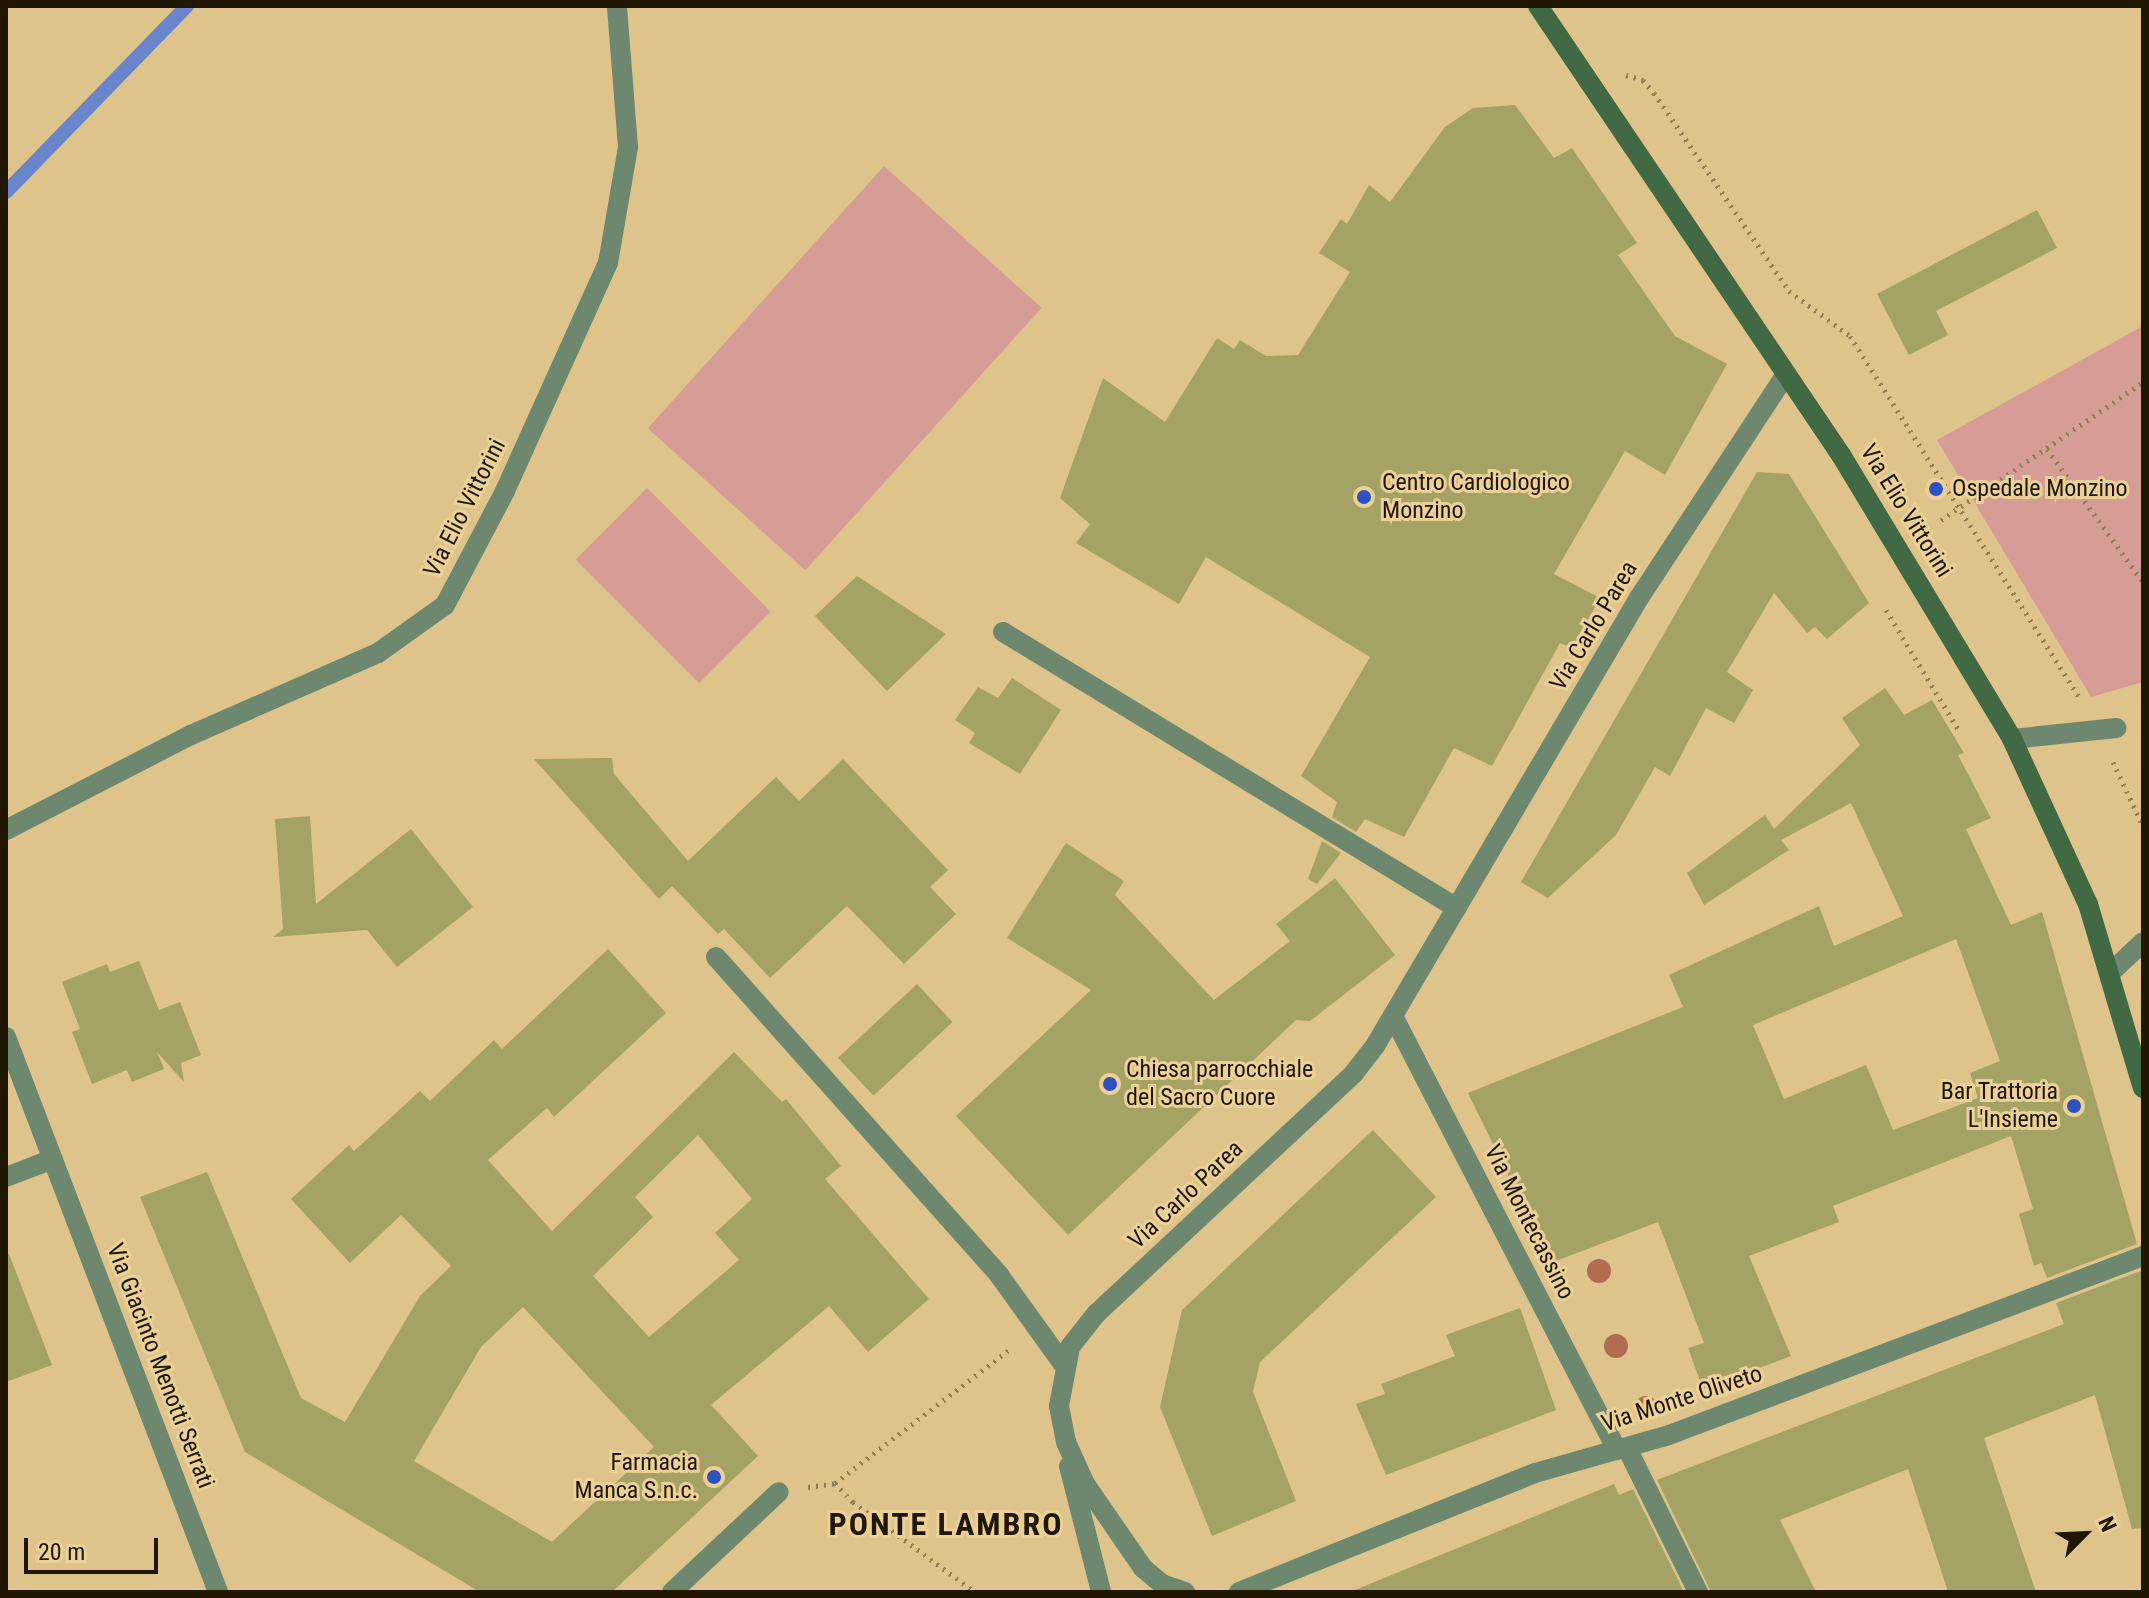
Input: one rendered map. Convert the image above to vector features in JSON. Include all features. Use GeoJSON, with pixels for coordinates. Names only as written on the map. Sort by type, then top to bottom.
{"type":"FeatureCollection","features":[{"type":"Feature","properties":{"kind":"street","name":"Via Elio Vittorini"},"geometry":{"type":"LineString","coordinates":[[6,830],[191,735],[378,653],[445,605],[505,491],[608,263],[628,147],[617,6]]}},
{"type":"Feature","properties":{"kind":"street","name":"Via Elio Vittorini"},"geometry":{"type":"LineString","coordinates":[[1538,6],[1910,564],[2012,739],[2075,869],[2110,973],[2143,1088]]}},
{"type":"Feature","properties":{"kind":"street","name":"Via Carlo Parea"},"geometry":{"type":"LineString","coordinates":[[1185,1592],[1153,1577],[1115,1533],[1066,1442],[1059,1406],[1064,1365],[1089,1322],[1354,1073],[1394,1018],[1639,598],[1785,376]]}},
{"type":"Feature","properties":{"kind":"street"},"geometry":{"type":"LineString","coordinates":[[1003,632],[1457,908]]}},
{"type":"Feature","properties":{"kind":"street"},"geometry":{"type":"LineString","coordinates":[[2012,739],[2108,729]]}},
{"type":"Feature","properties":{"kind":"street"},"geometry":{"type":"LineString","coordinates":[[2110,973],[2143,942]]}},
{"type":"Feature","properties":{"kind":"street"},"geometry":{"type":"LineString","coordinates":[[716,957],[999,1275],[1064,1365]]}},
{"type":"Feature","properties":{"kind":"street","name":"Via Montecassino"},"geometry":{"type":"LineString","coordinates":[[1394,1018],[1698,1592]]}},
{"type":"Feature","properties":{"kind":"street","name":"Via Giacinto Menotti Serrati"},"geometry":{"type":"LineString","coordinates":[[6,1037],[218,1592]]}},
{"type":"Feature","properties":{"kind":"street"},"geometry":{"type":"LineString","coordinates":[[6,1177],[53,1159]]}},
{"type":"Feature","properties":{"kind":"street","name":"Via Monte Oliveto"},"geometry":{"type":"LineString","coordinates":[[1239,1592],[1535,1473],[1622,1449],[2143,1256]]}},
{"type":"Feature","properties":{"kind":"street"},"geometry":{"type":"LineString","coordinates":[[1066,1442],[1081,1527],[1101,1592]]}},
{"type":"Feature","properties":{"kind":"street"},"geometry":{"type":"LineString","coordinates":[[672,1592],[779,1492]]}},
{"type":"Feature","properties":{"kind":"path"},"geometry":{"type":"LineString","coordinates":[[1591,86],[1627,75],[1643,80],[1789,291],[1850,336],[2108,729],[2143,826]]}},
{"type":"Feature","properties":{"kind":"path"},"geometry":{"type":"LineString","coordinates":[[1941,520],[2143,382]]}},
{"type":"Feature","properties":{"kind":"path"},"geometry":{"type":"LineString","coordinates":[[2047,449],[2143,582]]}},
{"type":"Feature","properties":{"kind":"path"},"geometry":{"type":"LineString","coordinates":[[2135,573],[2143,573]]}},
{"type":"Feature","properties":{"kind":"path"},"geometry":{"type":"LineString","coordinates":[[1886,610],[1960,732]]}},
{"type":"Feature","properties":{"kind":"path"},"geometry":{"type":"LineString","coordinates":[[779,1492],[835,1483],[1010,1349]]}},
{"type":"Feature","properties":{"kind":"path"},"geometry":{"type":"LineString","coordinates":[[835,1483],[853,1502],[975,1592]]}},
{"type":"Feature","properties":{"kind":"shaded area"},"geometry":{"type":"Polygon","coordinates":[[[884,166],[1042,308],[805,570],[648,428],[884,166]]]}},
{"type":"Feature","properties":{"kind":"shaded area"},"geometry":{"type":"Polygon","coordinates":[[[2143,326],[2143,682],[2091,697],[1937,440],[2143,326]]]}},
{"type":"Feature","properties":{"kind":"shaded area"},"geometry":{"type":"Polygon","coordinates":[[[647,488],[771,612],[699,683],[576,559],[647,488]]]}},
{"type":"Feature","properties":{"kind":"building"},"geometry":{"type":"Polygon","coordinates":[[[1515,105],[1554,158],[1572,148],[1637,243],[1618,255],[1675,336],[1727,364],[1665,475],[1625,451],[1554,574],[1600,598],[1572,648],[1560,643],[1492,766],[1454,748],[1404,837],[1365,819],[1356,832],[1332,817],[1337,802],[1301,776],[1370,657],[1206,557],[1179,604],[1076,543],[1090,524],[1060,498],[1103,378],[1165,422],[1217,338],[1234,349],[1240,340],[1266,356],[1298,355],[1350,272],[1319,253],[1341,219],[1347,224],[1369,185],[1390,202],[1445,127],[1473,108],[1515,105]]]}},
{"type":"Feature","properties":{"kind":"building"},"geometry":{"type":"Polygon","coordinates":[[[2037,210],[2057,248],[1936,311],[1948,335],[1909,355],[1877,294],[2037,210]]]}},
{"type":"Feature","properties":{"kind":"building"},"geometry":{"type":"Polygon","coordinates":[[[1757,472],[1789,474],[1869,603],[1827,639],[1815,627],[1807,633],[1774,593],[1727,672],[1753,690],[1734,723],[1706,708],[1670,776],[1655,767],[1616,835],[1548,898],[1521,882],[1757,472]]]}},
{"type":"Feature","properties":{"kind":"building"},"geometry":{"type":"Polygon","coordinates":[[[857,576],[946,634],[887,691],[815,616],[857,576]]]}},
{"type":"Feature","properties":{"kind":"building"},"geometry":{"type":"Polygon","coordinates":[[[1012,678],[1061,710],[1020,774],[969,743],[975,733],[955,720],[978,687],[998,698],[1012,678]]]}},
{"type":"Feature","properties":{"kind":"building"},"geometry":{"type":"Polygon","coordinates":[[[1885,688],[1904,715],[1932,700],[1964,753],[1958,755],[1991,818],[1966,829],[2011,925],[2042,912],[2137,1244],[2047,1278],[2041,1263],[2034,1266],[2019,1214],[2033,1209],[2011,1136],[1833,1206],[1839,1222],[1749,1256],[1791,1356],[1703,1389],[1688,1348],[1704,1343],[1658,1222],[1551,1263],[1468,1093],[1683,1007],[1669,975],[1819,906],[1834,946],[1903,916],[1851,803],[1781,840],[1789,850],[1704,905],[1687,873],[1765,815],[1774,829],[1860,745],[1842,718],[1885,688]],[[1956,939],[1753,1025],[1784,1099],[1866,1065],[1893,1130],[1978,1098],[1970,1073],[2000,1061],[1956,939]]]}},
{"type":"Feature","properties":{"kind":"building"},"geometry":{"type":"Polygon","coordinates":[[[612,758],[614,774],[688,861],[776,777],[799,801],[843,759],[948,870],[930,887],[956,914],[904,964],[847,906],[770,978],[724,929],[718,934],[672,886],[659,899],[534,759],[612,758]]]}},
{"type":"Feature","properties":{"kind":"building"},"geometry":{"type":"Polygon","coordinates":[[[310,816],[316,904],[411,829],[473,907],[397,967],[367,930],[273,937],[283,929],[275,819],[310,816]]]}},
{"type":"Feature","properties":{"kind":"building"},"geometry":{"type":"Polygon","coordinates":[[[1322,841],[1341,853],[1317,884],[1308,879],[1322,841]]]}},
{"type":"Feature","properties":{"kind":"building","name":"Chiesa parrocchiale del Sacro Cuore"},"geometry":{"type":"Polygon","coordinates":[[[1066,843],[1124,881],[1115,895],[1214,1000],[1290,941],[1276,924],[1335,878],[1395,955],[1310,1021],[1296,1020],[1068,1235],[956,1116],[1091,990],[1007,938],[1066,843]]]}},
{"type":"Feature","properties":{"kind":"building"},"geometry":{"type":"Polygon","coordinates":[[[608,949],[666,1013],[554,1117],[547,1108],[488,1160],[552,1231],[734,1052],[782,1102],[786,1099],[841,1166],[825,1179],[929,1299],[868,1352],[829,1306],[711,1405],[758,1456],[612,1592],[480,1592],[245,1452],[140,1197],[207,1172],[301,1398],[345,1422],[420,1296],[451,1266],[401,1215],[350,1263],[291,1199],[349,1145],[354,1151],[420,1091],[430,1101],[494,1040],[502,1049],[608,949]],[[698,1135],[635,1197],[653,1217],[593,1276],[649,1337],[739,1260],[715,1233],[752,1199],[698,1135]],[[523,1307],[481,1347],[414,1461],[552,1542],[654,1447],[523,1307]]]}},
{"type":"Feature","properties":{"kind":"building"},"geometry":{"type":"Polygon","coordinates":[[[139,961],[159,1010],[180,1002],[201,1055],[181,1063],[184,1082],[157,1052],[164,1069],[132,1082],[127,1070],[92,1084],[72,1032],[80,1029],[62,982],[107,964],[110,972],[139,961]]]}},
{"type":"Feature","properties":{"kind":"building"},"geometry":{"type":"Polygon","coordinates":[[[917,984],[952,1022],[873,1096],[838,1058],[917,984]]]}},
{"type":"Feature","properties":{"kind":"building"},"geometry":{"type":"Polygon","coordinates":[[[1373,1130],[1436,1197],[1260,1362],[1253,1392],[1296,1501],[1212,1536],[1160,1407],[1182,1310],[1373,1130]]]}},
{"type":"Feature","properties":{"kind":"building"},"geometry":{"type":"Polygon","coordinates":[[[9,1254],[52,1365],[6,1382],[6,1255],[9,1254]]]}},
{"type":"Feature","properties":{"kind":"building"},"geometry":{"type":"Polygon","coordinates":[[[2143,1270],[2143,1528],[2132,1529],[2095,1395],[1984,1438],[2036,1592],[1948,1592],[1908,1469],[1780,1520],[1816,1592],[1711,1592],[1657,1480],[2064,1324],[2056,1303],[2143,1270]]]}},
{"type":"Feature","properties":{"kind":"building"},"geometry":{"type":"Polygon","coordinates":[[[1520,1308],[1556,1410],[1386,1475],[1356,1404],[1385,1394],[1381,1384],[1455,1356],[1446,1335],[1520,1308]]]}},
{"type":"Feature","properties":{"kind":"building"},"geometry":{"type":"Polygon","coordinates":[[[1614,1484],[1619,1495],[1633,1489],[1684,1592],[1350,1592],[1614,1484]]]}},
{"type":"Feature","properties":{"kind":"waterway"},"geometry":{"type":"LineString","coordinates":[[6,192],[187,6]]}},
{"type":"Feature","properties":{"kind":"place","name":"Ospedale Monzino"},"geometry":{"type":"Point","coordinates":[1936,489]}},
{"type":"Feature","properties":{"kind":"place","name":"Centro Cardiologico Monzino"},"geometry":{"type":"Point","coordinates":[1364,497]}},
{"type":"Feature","properties":{"kind":"place","name":"Chiesa parrocchiale del Sacro Cuore"},"geometry":{"type":"Point","coordinates":[1110,1084]}},
{"type":"Feature","properties":{"kind":"place","name":"Bar Trattoria L'Insieme"},"geometry":{"type":"Point","coordinates":[2074,1106]}},
{"type":"Feature","properties":{"kind":"place","name":"Farmacia Manca S.n.c."},"geometry":{"type":"Point","coordinates":[714,1477]}},
{"type":"Feature","properties":{"kind":"district","name":"PONTE LAMBRO"},"geometry":{"type":"Point","coordinates":[946,1524]}}]}
